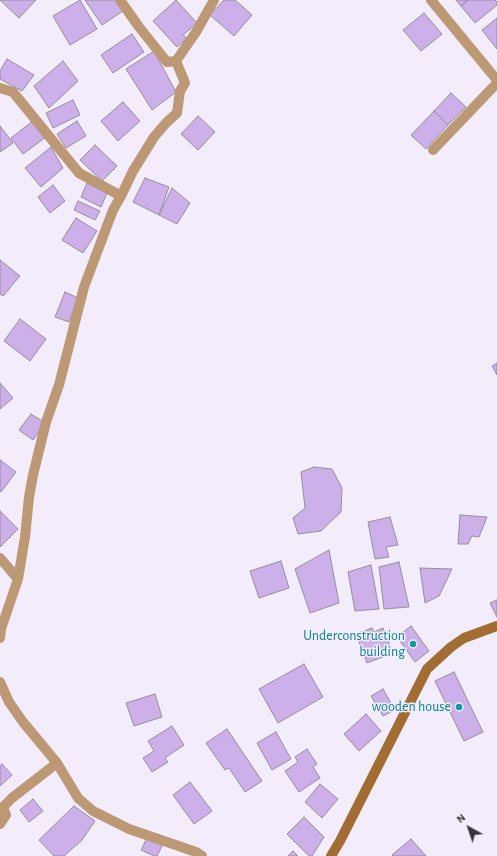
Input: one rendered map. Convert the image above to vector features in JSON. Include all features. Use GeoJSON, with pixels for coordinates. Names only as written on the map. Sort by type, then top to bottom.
{"type":"FeatureCollection","features":[{"type":"Feature","properties":{"kind":"street"},"geometry":{"type":"LineString","coordinates":[[120,0],[167,62],[176,61],[196,32],[214,0]]}},
{"type":"Feature","properties":{"kind":"street"},"geometry":{"type":"LineString","coordinates":[[431,0],[497,80]]}},
{"type":"Feature","properties":{"kind":"street"},"geometry":{"type":"LineString","coordinates":[[0,638],[1,629],[18,579],[29,497],[39,450],[46,422],[59,385],[78,305],[113,210],[133,171],[154,137],[177,113],[180,92],[185,83],[176,61]]}},
{"type":"Feature","properties":{"kind":"street"},"geometry":{"type":"LineString","coordinates":[[433,150],[497,83]]}},
{"type":"Feature","properties":{"kind":"street"},"geometry":{"type":"LineString","coordinates":[[0,88],[13,92],[78,173],[121,196]]}},
{"type":"Feature","properties":{"kind":"street"},"geometry":{"type":"LineString","coordinates":[[0,558],[18,579]]}},
{"type":"Feature","properties":{"kind":"street"},"geometry":{"type":"LineString","coordinates":[[331,856],[427,669],[451,647],[464,638],[497,626]]}},
{"type":"Feature","properties":{"kind":"street"},"geometry":{"type":"LineString","coordinates":[[0,682],[8,702],[57,763],[78,798],[93,811],[129,829],[196,852],[202,856]]}},
{"type":"Feature","properties":{"kind":"street"},"geometry":{"type":"LineString","coordinates":[[0,824],[6,816],[3,807],[12,798],[57,763]]}},
{"type":"Feature","properties":{"kind":"building"},"geometry":{"type":"Polygon","coordinates":[[[0,0],[36,0],[19,18],[0,0]]]}},
{"type":"Feature","properties":{"kind":"building"},"geometry":{"type":"Polygon","coordinates":[[[80,0],[97,29],[70,45],[53,16],[80,0]]]}},
{"type":"Feature","properties":{"kind":"building"},"geometry":{"type":"Polygon","coordinates":[[[85,0],[116,0],[123,11],[102,25],[85,0]]]}},
{"type":"Feature","properties":{"kind":"building"},"geometry":{"type":"Polygon","coordinates":[[[176,0],[197,23],[183,35],[187,38],[177,47],[153,21],[176,0]]]}},
{"type":"Feature","properties":{"kind":"building"},"geometry":{"type":"Polygon","coordinates":[[[224,0],[235,0],[252,15],[234,36],[210,15],[224,0]]]}},
{"type":"Feature","properties":{"kind":"building"},"geometry":{"type":"Polygon","coordinates":[[[456,0],[468,0],[461,6],[456,0]]]}},
{"type":"Feature","properties":{"kind":"building"},"geometry":{"type":"Polygon","coordinates":[[[468,0],[495,0],[497,5],[475,23],[461,6],[468,0]]]}},
{"type":"Feature","properties":{"kind":"building"},"geometry":{"type":"Polygon","coordinates":[[[424,13],[442,34],[421,51],[403,30],[424,13]]]}},
{"type":"Feature","properties":{"kind":"building"},"geometry":{"type":"Polygon","coordinates":[[[497,18],[497,49],[482,30],[497,18]]]}},
{"type":"Feature","properties":{"kind":"building"},"geometry":{"type":"Polygon","coordinates":[[[132,34],[144,52],[113,73],[101,55],[132,34]]]}},
{"type":"Feature","properties":{"kind":"building"},"geometry":{"type":"Polygon","coordinates":[[[154,51],[176,92],[152,110],[126,69],[154,51]]]}},
{"type":"Feature","properties":{"kind":"building"},"geometry":{"type":"Polygon","coordinates":[[[7,59],[34,75],[22,91],[0,79],[0,71],[7,59]]]}},
{"type":"Feature","properties":{"kind":"building"},"geometry":{"type":"Polygon","coordinates":[[[63,61],[78,81],[49,108],[34,86],[63,61]]]}},
{"type":"Feature","properties":{"kind":"building"},"geometry":{"type":"Polygon","coordinates":[[[451,93],[466,107],[448,125],[434,111],[451,93]]]}},
{"type":"Feature","properties":{"kind":"building"},"geometry":{"type":"Polygon","coordinates":[[[73,100],[80,115],[53,128],[46,113],[73,100]]]}},
{"type":"Feature","properties":{"kind":"building"},"geometry":{"type":"Polygon","coordinates":[[[123,102],[140,121],[118,141],[101,121],[123,102]]]}},
{"type":"Feature","properties":{"kind":"building"},"geometry":{"type":"Polygon","coordinates":[[[434,111],[448,125],[426,149],[411,135],[434,111]]]}},
{"type":"Feature","properties":{"kind":"building"},"geometry":{"type":"Polygon","coordinates":[[[198,116],[215,132],[198,150],[181,134],[198,116]]]}},
{"type":"Feature","properties":{"kind":"building"},"geometry":{"type":"Polygon","coordinates":[[[34,120],[46,137],[23,154],[11,138],[34,120]]]}},
{"type":"Feature","properties":{"kind":"building"},"geometry":{"type":"Polygon","coordinates":[[[77,121],[86,136],[66,148],[57,134],[77,121]]]}},
{"type":"Feature","properties":{"kind":"building"},"geometry":{"type":"Polygon","coordinates":[[[0,126],[13,143],[0,152],[0,126]]]}},
{"type":"Feature","properties":{"kind":"building"},"geometry":{"type":"Polygon","coordinates":[[[95,145],[117,166],[102,181],[80,160],[95,145]]]}},
{"type":"Feature","properties":{"kind":"building"},"geometry":{"type":"Polygon","coordinates":[[[51,147],[63,168],[41,187],[25,168],[51,147]]]}},
{"type":"Feature","properties":{"kind":"building"},"geometry":{"type":"Polygon","coordinates":[[[145,178],[169,187],[159,215],[133,202],[145,178]]]}},
{"type":"Feature","properties":{"kind":"building"},"geometry":{"type":"Polygon","coordinates":[[[87,183],[107,193],[101,207],[81,197],[87,183]]]}},
{"type":"Feature","properties":{"kind":"building"},"geometry":{"type":"Polygon","coordinates":[[[53,185],[65,201],[50,213],[38,197],[53,185]]]}},
{"type":"Feature","properties":{"kind":"building"},"geometry":{"type":"Polygon","coordinates":[[[172,188],[190,203],[177,224],[159,215],[172,188]]]}},
{"type":"Feature","properties":{"kind":"building"},"geometry":{"type":"Polygon","coordinates":[[[78,201],[100,211],[95,220],[74,210],[78,201]]]}},
{"type":"Feature","properties":{"kind":"building"},"geometry":{"type":"Polygon","coordinates":[[[76,218],[97,231],[83,253],[62,240],[76,218]]]}},
{"type":"Feature","properties":{"kind":"building"},"geometry":{"type":"Polygon","coordinates":[[[0,260],[20,276],[3,296],[0,294],[0,260]]]}},
{"type":"Feature","properties":{"kind":"building"},"geometry":{"type":"Polygon","coordinates":[[[65,292],[78,298],[69,322],[55,317],[65,292]]]}},
{"type":"Feature","properties":{"kind":"building"},"geometry":{"type":"Polygon","coordinates":[[[20,319],[46,339],[30,361],[4,341],[20,319]]]}},
{"type":"Feature","properties":{"kind":"building"},"geometry":{"type":"Polygon","coordinates":[[[497,363],[497,375],[492,366],[497,363]]]}},
{"type":"Feature","properties":{"kind":"building"},"geometry":{"type":"Polygon","coordinates":[[[0,383],[13,398],[0,409],[0,383]]]}},
{"type":"Feature","properties":{"kind":"building"},"geometry":{"type":"Polygon","coordinates":[[[31,414],[45,423],[33,440],[19,430],[31,414]]]}},
{"type":"Feature","properties":{"kind":"building"},"geometry":{"type":"Polygon","coordinates":[[[0,460],[16,472],[1,492],[0,490],[0,460]]]}},
{"type":"Feature","properties":{"kind":"building"},"geometry":{"type":"Polygon","coordinates":[[[314,467],[332,469],[342,488],[341,512],[321,531],[298,534],[293,518],[305,508],[301,472],[314,467]]]}},
{"type":"Feature","properties":{"kind":"building"},"geometry":{"type":"Polygon","coordinates":[[[0,511],[18,529],[0,547],[0,511]]]}},
{"type":"Feature","properties":{"kind":"building"},"geometry":{"type":"Polygon","coordinates":[[[460,515],[487,517],[479,537],[472,536],[468,544],[458,544],[460,515]]]}},
{"type":"Feature","properties":{"kind":"building"},"geometry":{"type":"Polygon","coordinates":[[[390,517],[398,545],[386,547],[389,557],[375,559],[368,522],[390,517]]]}},
{"type":"Feature","properties":{"kind":"building"},"geometry":{"type":"Polygon","coordinates":[[[329,550],[339,603],[310,613],[295,569],[329,550]]]}},
{"type":"Feature","properties":{"kind":"building"},"geometry":{"type":"Polygon","coordinates":[[[281,561],[289,588],[259,598],[250,571],[281,561]]]}},
{"type":"Feature","properties":{"kind":"building"},"geometry":{"type":"Polygon","coordinates":[[[399,562],[409,607],[384,609],[379,567],[399,562]]]}},
{"type":"Feature","properties":{"kind":"building"},"geometry":{"type":"Polygon","coordinates":[[[371,565],[379,609],[355,611],[348,572],[371,565]]]}},
{"type":"Feature","properties":{"kind":"building"},"geometry":{"type":"Polygon","coordinates":[[[420,568],[452,569],[439,596],[425,603],[420,568]]]}},
{"type":"Feature","properties":{"kind":"building"},"geometry":{"type":"Polygon","coordinates":[[[497,600],[497,617],[490,603],[497,600]]]}},
{"type":"Feature","properties":{"kind":"building","name":"Underconstruction building"},"geometry":{"type":"Polygon","coordinates":[[[411,626],[429,651],[415,662],[397,637],[411,626]]]}},
{"type":"Feature","properties":{"kind":"building"},"geometry":{"type":"Polygon","coordinates":[[[372,628],[374,632],[383,628],[393,653],[367,663],[356,634],[372,628]]]}},
{"type":"Feature","properties":{"kind":"building"},"geometry":{"type":"Polygon","coordinates":[[[304,664],[323,697],[278,723],[259,689],[304,664]]]}},
{"type":"Feature","properties":{"kind":"building","name":"wooden house"},"geometry":{"type":"Polygon","coordinates":[[[454,672],[483,732],[464,741],[435,681],[454,672]]]}},
{"type":"Feature","properties":{"kind":"building"},"geometry":{"type":"Polygon","coordinates":[[[383,689],[395,710],[383,716],[371,696],[383,689]]]}},
{"type":"Feature","properties":{"kind":"building"},"geometry":{"type":"Polygon","coordinates":[[[155,694],[162,717],[134,726],[126,703],[155,694]]]}},
{"type":"Feature","properties":{"kind":"building"},"geometry":{"type":"Polygon","coordinates":[[[366,714],[381,731],[359,751],[344,734],[366,714]]]}},
{"type":"Feature","properties":{"kind":"building"},"geometry":{"type":"Polygon","coordinates":[[[172,726],[184,745],[165,758],[168,762],[152,772],[143,758],[154,751],[148,741],[172,726]]]}},
{"type":"Feature","properties":{"kind":"building"},"geometry":{"type":"Polygon","coordinates":[[[227,729],[262,781],[245,792],[229,768],[225,770],[206,743],[227,729]]]}},
{"type":"Feature","properties":{"kind":"building"},"geometry":{"type":"Polygon","coordinates":[[[276,732],[291,759],[272,770],[257,743],[276,732]]]}},
{"type":"Feature","properties":{"kind":"building"},"geometry":{"type":"Polygon","coordinates":[[[307,749],[317,764],[313,767],[320,778],[299,792],[285,771],[298,762],[295,757],[307,749]]]}},
{"type":"Feature","properties":{"kind":"building"},"geometry":{"type":"Polygon","coordinates":[[[2,764],[12,775],[0,786],[0,766],[2,764]]]}},
{"type":"Feature","properties":{"kind":"building"},"geometry":{"type":"Polygon","coordinates":[[[190,782],[212,811],[194,824],[173,795],[190,782]]]}},
{"type":"Feature","properties":{"kind":"building"},"geometry":{"type":"Polygon","coordinates":[[[320,784],[338,799],[322,818],[305,802],[320,784]]]}},
{"type":"Feature","properties":{"kind":"building"},"geometry":{"type":"Polygon","coordinates":[[[33,799],[43,811],[29,822],[20,810],[33,799]]]}},
{"type":"Feature","properties":{"kind":"building"},"geometry":{"type":"Polygon","coordinates":[[[74,806],[95,821],[82,840],[64,856],[54,856],[39,840],[74,806]]]}},
{"type":"Feature","properties":{"kind":"building"},"geometry":{"type":"Polygon","coordinates":[[[304,817],[324,837],[312,856],[309,856],[287,834],[304,817]]]}},
{"type":"Feature","properties":{"kind":"building"},"geometry":{"type":"Polygon","coordinates":[[[148,836],[163,844],[157,856],[141,850],[148,836]]]}},
{"type":"Feature","properties":{"kind":"building"},"geometry":{"type":"Polygon","coordinates":[[[411,839],[426,856],[392,855],[411,839]]]}},
{"type":"Feature","properties":{"kind":"building"},"geometry":{"type":"Polygon","coordinates":[[[293,851],[298,856],[288,856],[293,851]]]}},
{"type":"Feature","properties":{"kind":"place","name":"Underconstruction building"},"geometry":{"type":"Point","coordinates":[413,644]}},
{"type":"Feature","properties":{"kind":"place","name":"wooden house"},"geometry":{"type":"Point","coordinates":[459,707]}}]}
